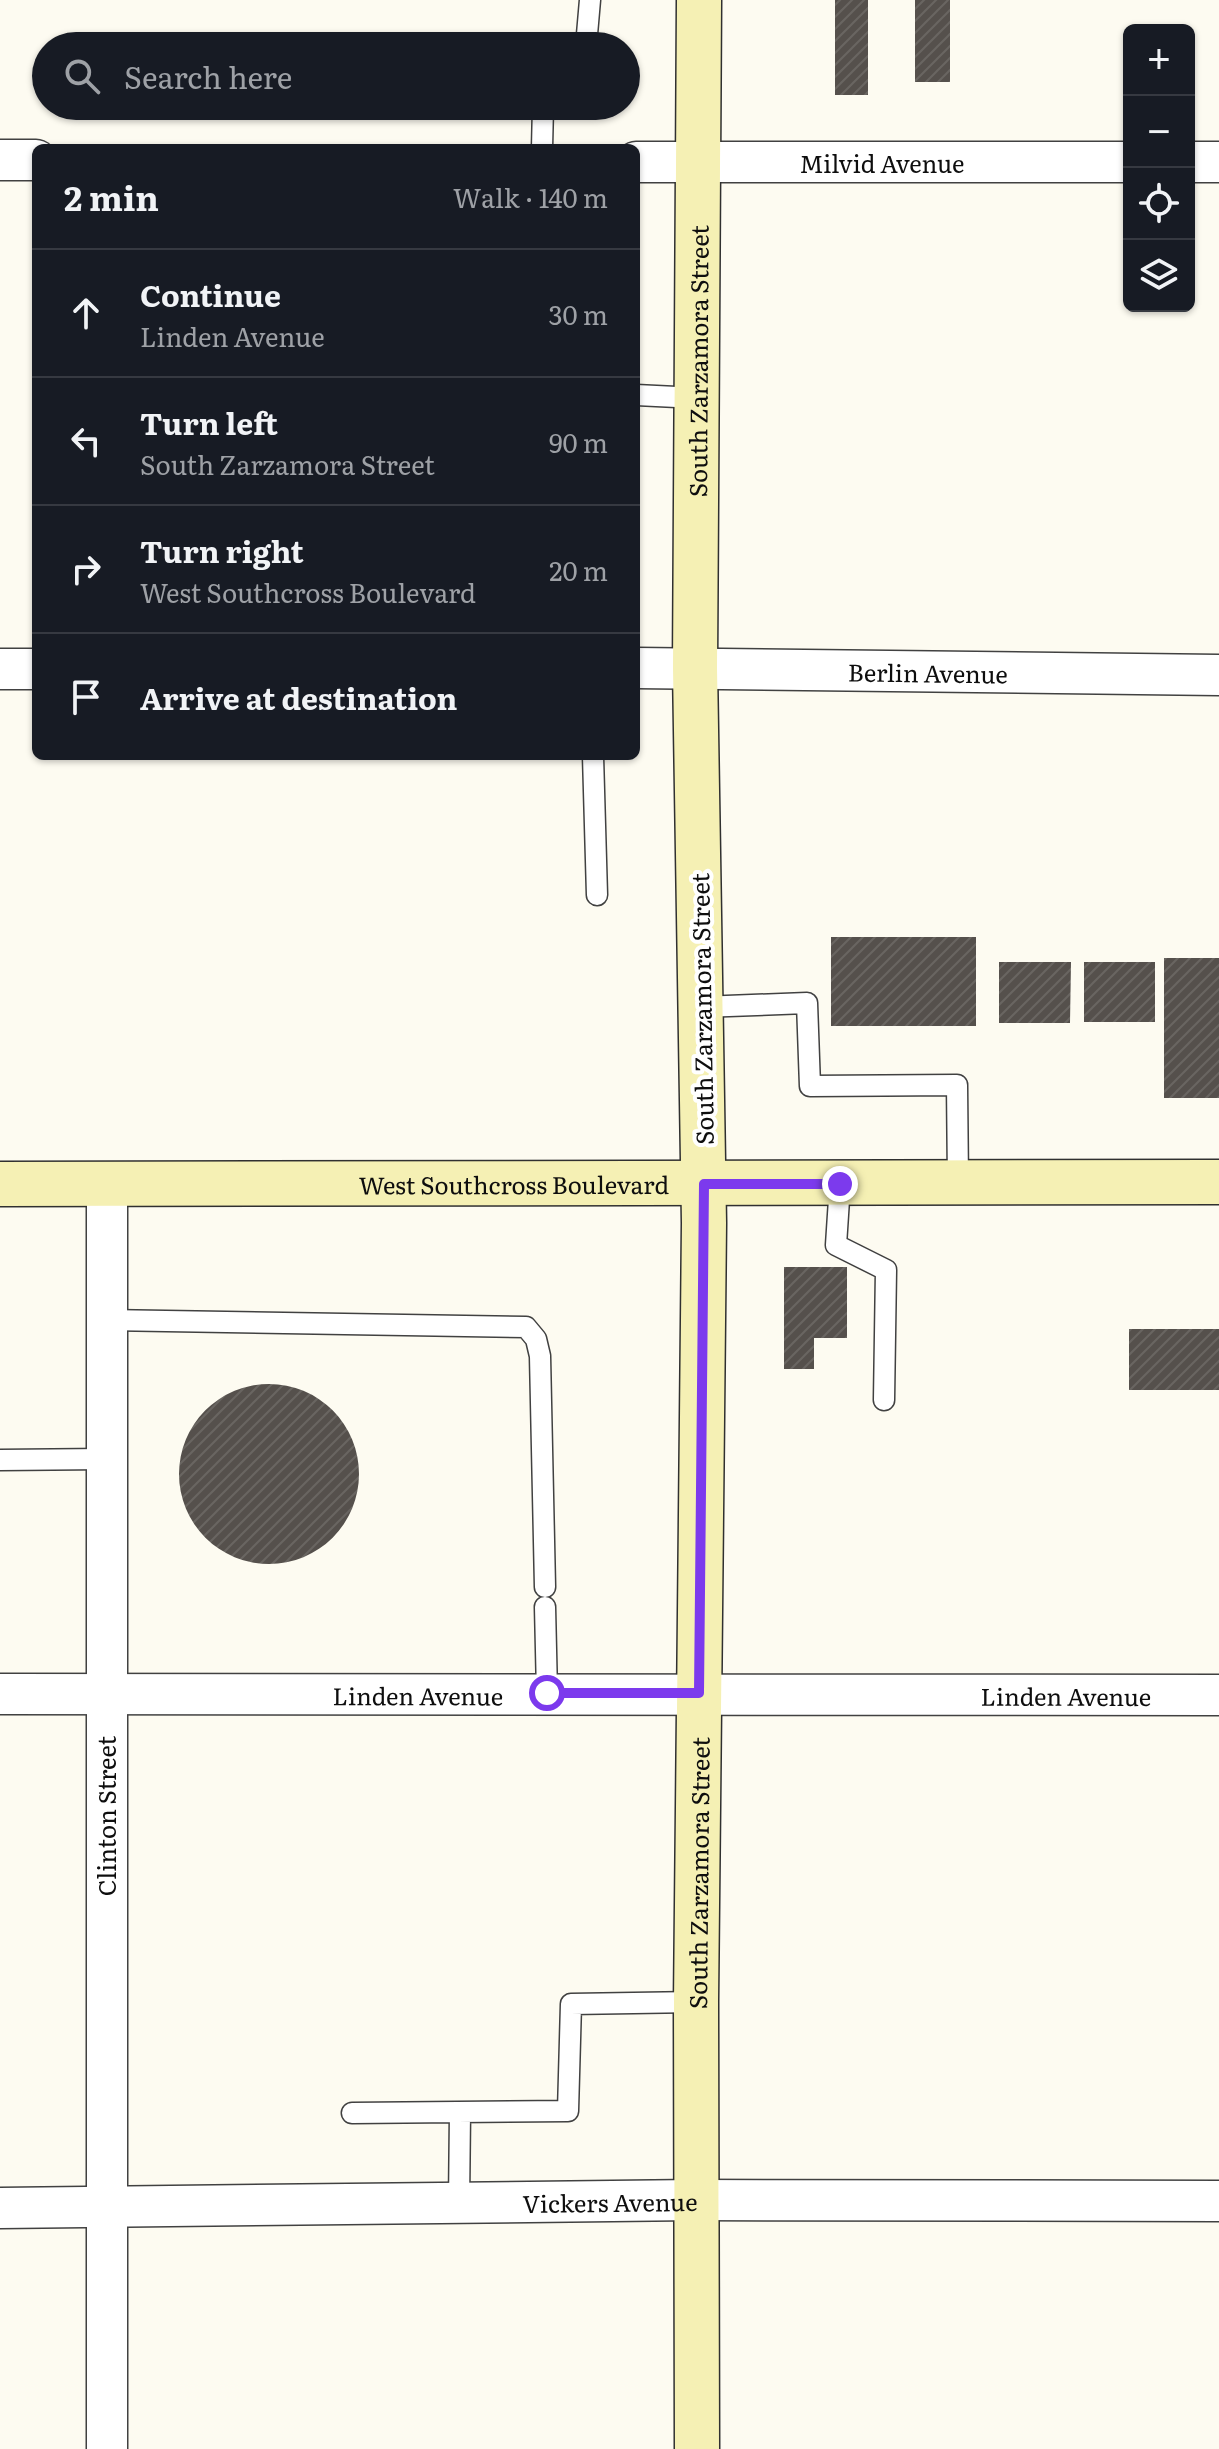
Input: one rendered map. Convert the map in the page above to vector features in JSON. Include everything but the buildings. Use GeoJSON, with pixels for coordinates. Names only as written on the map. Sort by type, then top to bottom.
{"type":"FeatureCollection","features":[{"type":"Feature","properties":{"kind":"main road","name":"South Zarzamora Street"},"geometry":{"type":"LineString","coordinates":[[697,2449],[696,2002],[704,1184],[695,668],[699,0]]}},
{"type":"Feature","properties":{"kind":"main road","name":"West Southcross Boulevard"},"geometry":{"type":"LineString","coordinates":[[0,1184],[1219,1182]]}},
{"type":"Feature","properties":{"kind":"street"},"geometry":{"type":"LineString","coordinates":[[0,160],[32,160]]}},
{"type":"Feature","properties":{"kind":"street","name":"Milvid Avenue"},"geometry":{"type":"LineString","coordinates":[[640,162],[1123,162]]}},
{"type":"Feature","properties":{"kind":"street"},"geometry":{"type":"LineString","coordinates":[[1195,162],[1219,162]]}},
{"type":"Feature","properties":{"kind":"street","name":"Berlin Avenue"},"geometry":{"type":"LineString","coordinates":[[640,668],[1219,675]]}},
{"type":"Feature","properties":{"kind":"street"},"geometry":{"type":"LineString","coordinates":[[0,669],[32,669]]}},
{"type":"Feature","properties":{"kind":"street","name":"Clinton Street"},"geometry":{"type":"LineString","coordinates":[[107,1184],[107,2449]]}},
{"type":"Feature","properties":{"kind":"street","name":"Linden Avenue"},"geometry":{"type":"LineString","coordinates":[[0,1694],[1219,1695]]}},
{"type":"Feature","properties":{"kind":"street","name":"Vickers Avenue"},"geometry":{"type":"LineString","coordinates":[[0,2208],[695,2200],[1219,2201]]}},
{"type":"Feature","properties":{"kind":"lane"},"geometry":{"type":"LineString","coordinates":[[587,32],[590,0]]}},
{"type":"Feature","properties":{"kind":"lane"},"geometry":{"type":"LineString","coordinates":[[542,144],[543,120]]}},
{"type":"Feature","properties":{"kind":"lane"},"geometry":{"type":"LineString","coordinates":[[640,395],[697,398]]}},
{"type":"Feature","properties":{"kind":"lane"},"geometry":{"type":"LineString","coordinates":[[593,760],[597,895]]}},
{"type":"Feature","properties":{"kind":"lane"},"geometry":{"type":"LineString","coordinates":[[701,1007],[807,1003],[810,1086],[957,1085],[958,1183]]}},
{"type":"Feature","properties":{"kind":"lane"},"geometry":{"type":"LineString","coordinates":[[840,1184],[836,1245],[886,1270],[884,1400]]}},
{"type":"Feature","properties":{"kind":"lane"},"geometry":{"type":"LineString","coordinates":[[106,1320],[526,1327],[536,1339],[540,1356],[547,1693]]}},
{"type":"Feature","properties":{"kind":"lane"},"geometry":{"type":"LineString","coordinates":[[0,1460],[105,1459]]}},
{"type":"Feature","properties":{"kind":"lane"},"geometry":{"type":"LineString","coordinates":[[352,2113],[568,2111],[571,2004],[696,2002]]}},
{"type":"Feature","properties":{"kind":"lane"},"geometry":{"type":"LineString","coordinates":[[459,2204],[460,2112]]}},
{"type":"Feature","properties":{"kind":"route"},"geometry":{"type":"LineString","coordinates":[[547,1693],[699,1693],[704,1184],[840,1184]]}}]}
